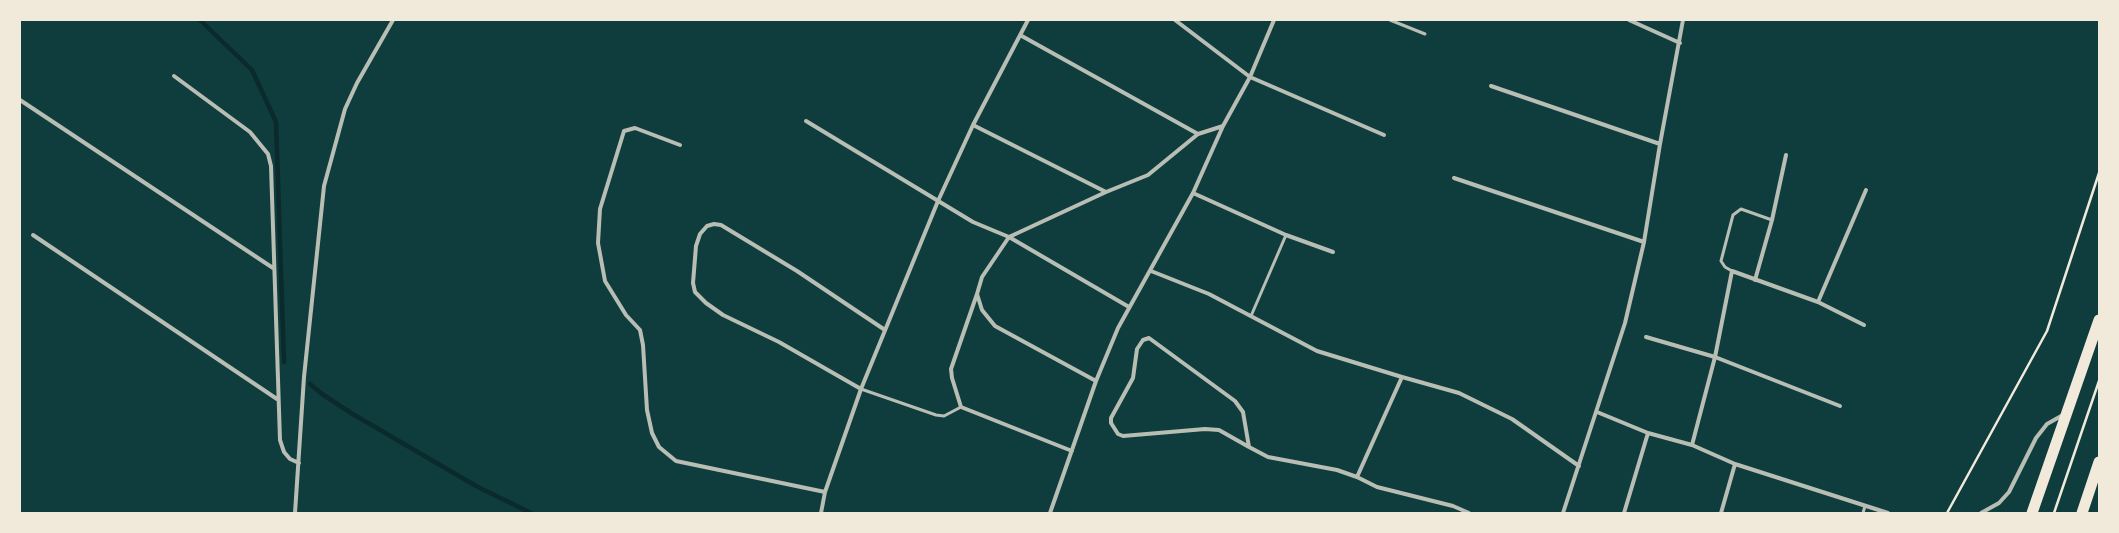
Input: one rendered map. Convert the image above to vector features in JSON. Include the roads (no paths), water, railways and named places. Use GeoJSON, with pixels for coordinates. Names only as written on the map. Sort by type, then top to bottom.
{"type":"FeatureCollection","features":[{"type":"Feature","properties":{"kind":"highway"},"geometry":{"type":"LineString","coordinates":[[2032,513],[2099,320]]}},
{"type":"Feature","properties":{"kind":"highway"},"geometry":{"type":"LineString","coordinates":[[2082,513],[2099,462]]}},
{"type":"Feature","properties":{"kind":"street"},"geometry":{"type":"LineString","coordinates":[[295,513],[304,377],[324,186],[345,109],[357,82],[393,20]]}},
{"type":"Feature","properties":{"kind":"street"},"geometry":{"type":"LineString","coordinates":[[821,513],[825,492],[861,389],[938,201],[973,125],[1028,20]]}},
{"type":"Feature","properties":{"kind":"street"},"geometry":{"type":"LineString","coordinates":[[1175,20],[1250,76],[1384,135]]}},
{"type":"Feature","properties":{"kind":"street"},"geometry":{"type":"LineString","coordinates":[[1050,513],[1096,381],[1129,307],[1152,271],[1193,193],[1223,126],[1250,76],[1274,20]]}},
{"type":"Feature","properties":{"kind":"street"},"geometry":{"type":"LineString","coordinates":[[1629,20],[1680,43]]}},
{"type":"Feature","properties":{"kind":"street"},"geometry":{"type":"LineString","coordinates":[[1563,513],[1625,323],[1644,242],[1683,20]]}},
{"type":"Feature","properties":{"kind":"street"},"geometry":{"type":"LineString","coordinates":[[1020,35],[1198,134]]}},
{"type":"Feature","properties":{"kind":"street"},"geometry":{"type":"LineString","coordinates":[[174,76],[250,132],[260,142],[268,154],[271,166],[277,399],[280,440],[284,452],[290,459],[299,463]]}},
{"type":"Feature","properties":{"kind":"street"},"geometry":{"type":"LineString","coordinates":[[1491,86],[1660,144]]}},
{"type":"Feature","properties":{"kind":"street"},"geometry":{"type":"LineString","coordinates":[[20,100],[273,268]]}},
{"type":"Feature","properties":{"kind":"street"},"geometry":{"type":"LineString","coordinates":[[806,121],[973,222],[1009,237],[1129,307]]}},
{"type":"Feature","properties":{"kind":"street"},"geometry":{"type":"LineString","coordinates":[[973,125],[1106,192]]}},
{"type":"Feature","properties":{"kind":"street"},"geometry":{"type":"LineString","coordinates":[[1072,451],[961,407],[952,378],[951,369],[982,277],[1009,237],[1106,192],[1148,175],[1198,134],[1223,126]]}},
{"type":"Feature","properties":{"kind":"street"},"geometry":{"type":"LineString","coordinates":[[680,145],[636,128],[624,131],[600,209],[598,243],[605,281],[626,314],[640,330],[643,345],[647,410],[652,432],[659,447],[676,461],[825,492]]}},
{"type":"Feature","properties":{"kind":"street"},"geometry":{"type":"LineString","coordinates":[[1754,280],[1772,220],[1786,156]]}},
{"type":"Feature","properties":{"kind":"street"},"geometry":{"type":"LineString","coordinates":[[1454,178],[1644,242]]}},
{"type":"Feature","properties":{"kind":"street"},"geometry":{"type":"LineString","coordinates":[[1818,302],[1866,190]]}},
{"type":"Feature","properties":{"kind":"street"},"geometry":{"type":"LineString","coordinates":[[1193,193],[1286,235],[1333,252]]}},
{"type":"Feature","properties":{"kind":"street"},"geometry":{"type":"LineString","coordinates":[[861,389],[780,342],[723,315],[706,303],[695,292],[693,283],[696,246],[700,234],[707,226],[714,224],[722,225],[797,271],[885,330]]}},
{"type":"Feature","properties":{"kind":"street"},"geometry":{"type":"LineString","coordinates":[[33,235],[277,399]]}},
{"type":"Feature","properties":{"kind":"street"},"geometry":{"type":"LineString","coordinates":[[1152,271],[1209,294],[1317,351],[1459,393],[1512,419],[1579,466]]}},
{"type":"Feature","properties":{"kind":"street"},"geometry":{"type":"LineString","coordinates":[[1692,446],[1715,357],[1732,271],[1818,302],[1864,326]]}},
{"type":"Feature","properties":{"kind":"street"},"geometry":{"type":"LineString","coordinates":[[977,294],[982,310],[995,326],[1096,381]]}},
{"type":"Feature","properties":{"kind":"street"},"geometry":{"type":"LineString","coordinates":[[1646,337],[1715,357],[1840,406]]}},
{"type":"Feature","properties":{"kind":"street"},"geometry":{"type":"LineString","coordinates":[[1249,447],[1243,412],[1235,401],[1149,338],[1143,340],[1137,349],[1133,378],[1112,418],[1111,423],[1118,434],[1123,436],[1205,429],[1219,430],[1249,447],[1268,457],[1337,470],[1357,477],[1377,488],[1453,506],[1469,513]]}},
{"type":"Feature","properties":{"kind":"street"},"geometry":{"type":"LineString","coordinates":[[1357,477],[1402,377]]}},
{"type":"Feature","properties":{"kind":"street"},"geometry":{"type":"LineString","coordinates":[[1597,412],[1648,433],[1692,446],[1735,464],[1888,513]]}},
{"type":"Feature","properties":{"kind":"street"},"geometry":{"type":"LineString","coordinates":[[1981,513],[1999,503],[2009,492],[2036,438],[2047,424],[2067,413]]}},
{"type":"Feature","properties":{"kind":"street"},"geometry":{"type":"LineString","coordinates":[[1624,513],[1648,433]]}},
{"type":"Feature","properties":{"kind":"street"},"geometry":{"type":"LineString","coordinates":[[1720,513],[1735,464]]}},
{"type":"Feature","properties":{"kind":"lane"},"geometry":{"type":"LineString","coordinates":[[1390,20],[1425,34]]}},
{"type":"Feature","properties":{"kind":"lane"},"geometry":{"type":"LineString","coordinates":[[1732,271],[1725,267],[1721,261],[1733,215],[1741,209],[1772,220]]}},
{"type":"Feature","properties":{"kind":"lane"},"geometry":{"type":"LineString","coordinates":[[1251,316],[1286,235]]}},
{"type":"Feature","properties":{"kind":"lane"},"geometry":{"type":"LineString","coordinates":[[861,389],[936,415],[944,416],[961,407]]}},
{"type":"Feature","properties":{"kind":"lane"},"geometry":{"type":"LineString","coordinates":[[1863,513],[1865,506]]}},
{"type":"Feature","properties":{"kind":"waterway"},"geometry":{"type":"LineString","coordinates":[[200,20],[252,70],[276,122],[284,362]]}},
{"type":"Feature","properties":{"kind":"waterway"},"geometry":{"type":"LineString","coordinates":[[310,384],[322,394],[351,413],[476,486],[531,513]]}}]}
